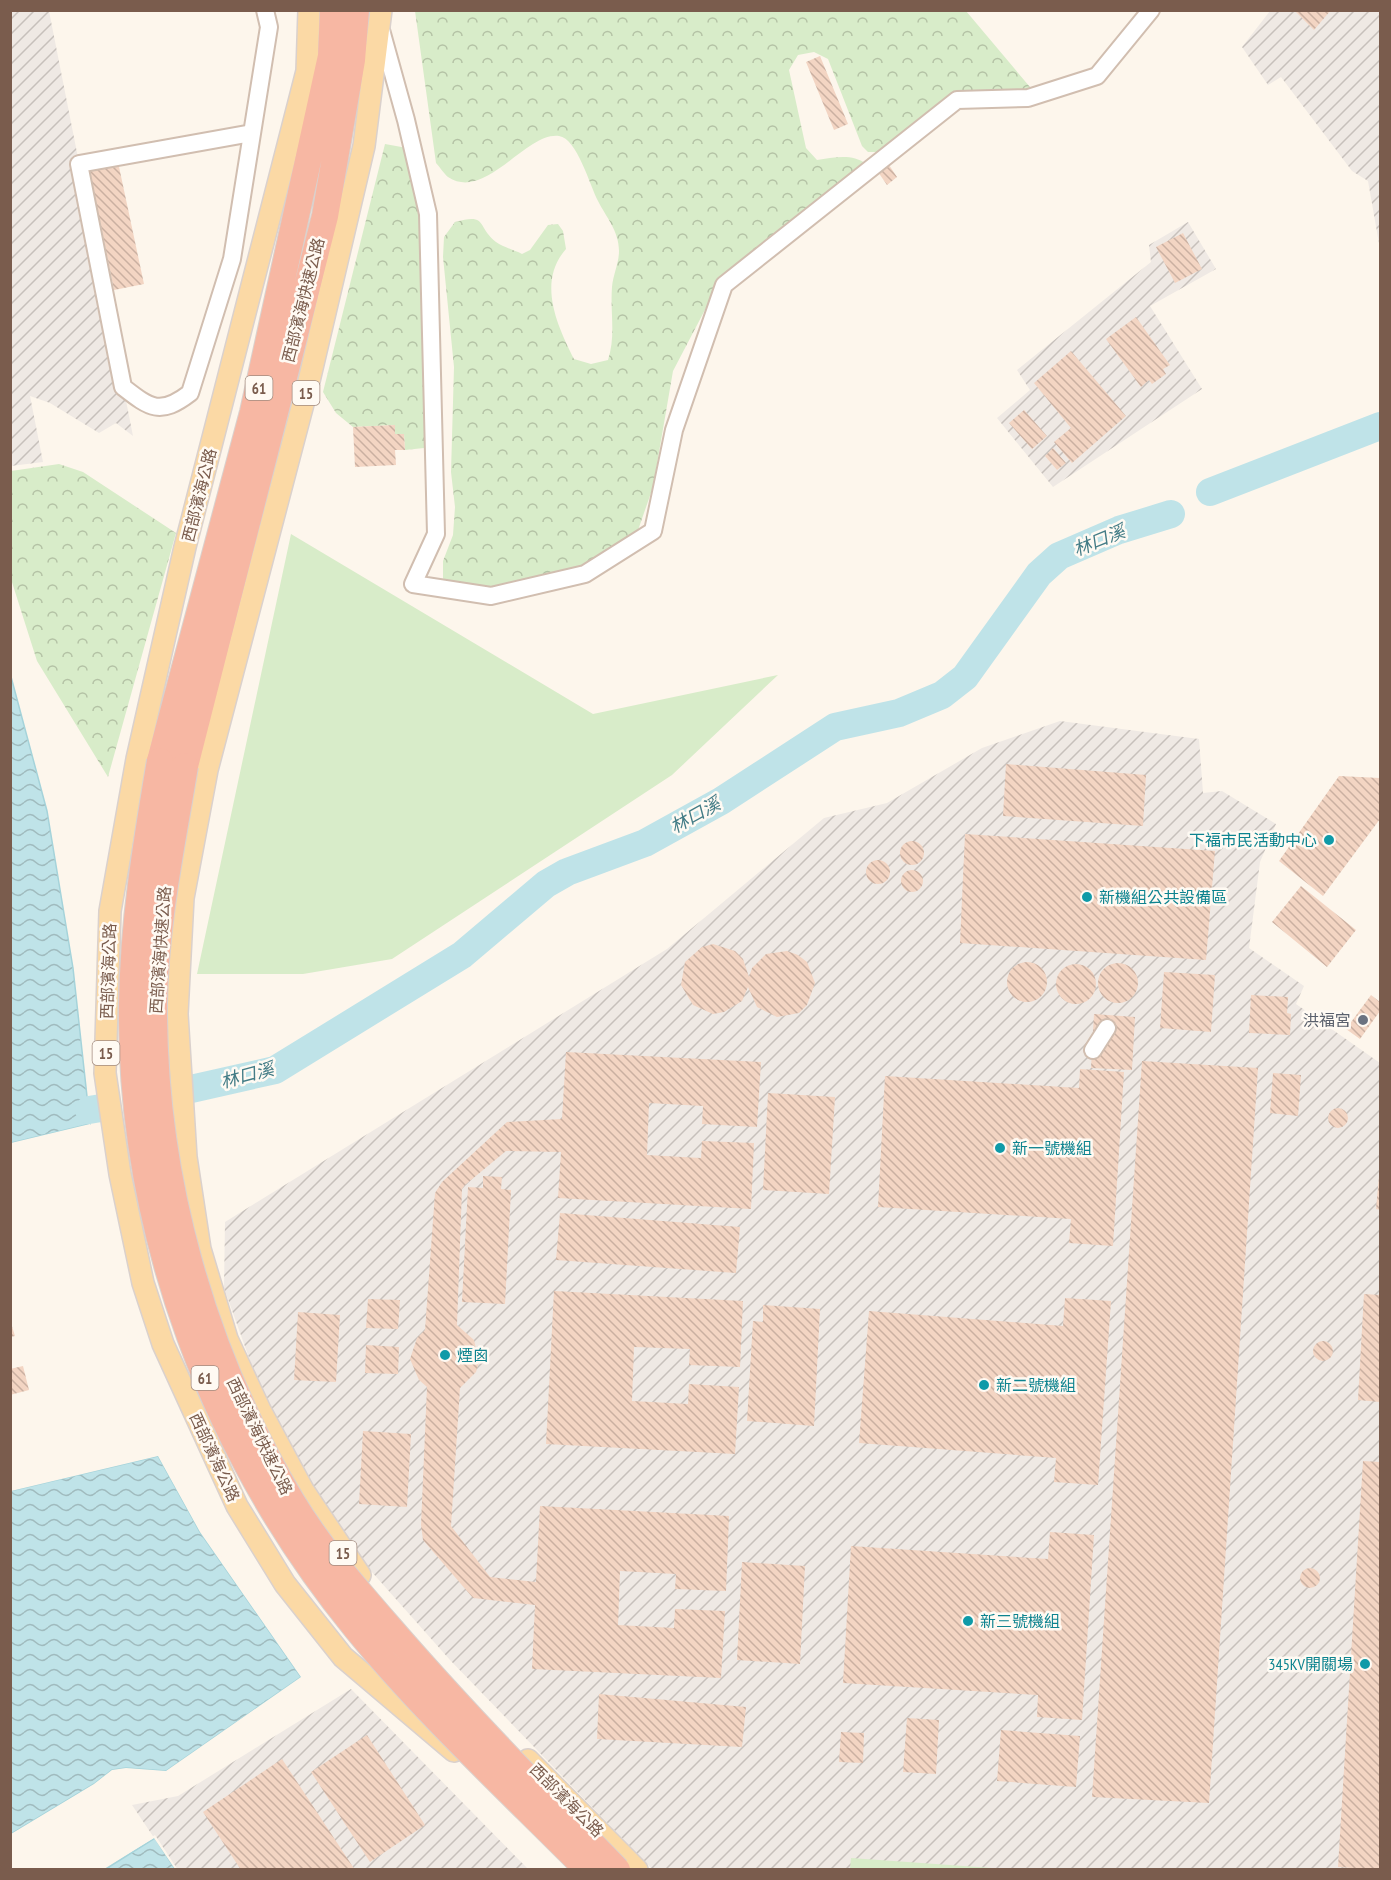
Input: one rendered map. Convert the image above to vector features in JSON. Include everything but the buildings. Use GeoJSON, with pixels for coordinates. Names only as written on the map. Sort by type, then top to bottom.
{"type":"FeatureCollection","features":[{"type":"Feature","properties":{"kind":"highway","name":"西部濱海快速公路"},"geometry":{"type":"LineString","coordinates":[[333,10],[331,56],[254,412],[160,761],[138,895],[132,1006],[135,1087],[146,1178],[169,1269],[198,1361],[237,1449],[272,1511],[312,1572],[357,1630],[405,1683],[588,1869]]}},
{"type":"Feature","properties":{"kind":"highway","name":"西部濱海快速公路"},"geometry":{"type":"LineString","coordinates":[[356,10],[352,60],[325,216],[185,766],[161,905],[154,1004],[158,1083],[169,1171],[188,1259],[215,1342],[248,1418],[292,1502],[341,1573],[477,1728],[617,1869]]}},
{"type":"Feature","properties":{"kind":"main road","name":"西部濱海公路"},"geometry":{"type":"LineString","coordinates":[[309,10],[307,71],[186,547],[137,759],[110,911],[105,1073],[120,1174],[144,1283],[163,1344],[232,1495],[285,1584],[344,1657],[452,1749],[573,1869]]}},
{"type":"Feature","properties":{"kind":"main road","name":"西部濱海公路"},"geometry":{"type":"LineString","coordinates":[[380,18],[364,146],[309,381],[207,771],[183,898],[177,1014],[186,1156],[200,1249],[227,1339],[303,1490],[352,1567],[484,1716],[637,1869]]}},
{"type":"Feature","properties":{"kind":"street"},"geometry":{"type":"LineString","coordinates":[[252,133],[79,164],[123,387],[148,407],[172,407],[190,393],[232,260],[269,27],[265,10]]}},
{"type":"Feature","properties":{"kind":"street"},"geometry":{"type":"LineString","coordinates":[[380,18],[428,214],[436,534],[413,584],[491,596],[585,574],[653,531],[674,430],[724,285],[957,100],[1028,98],[1097,76],[1151,10]]}},
{"type":"Feature","properties":{"kind":"street"},"geometry":{"type":"LineString","coordinates":[[1092,1050],[1107,1028]]}},
{"type":"Feature","properties":{"kind":"street"},"geometry":{"type":"LineString","coordinates":[[396,1702],[434,1660]]}},
{"type":"Feature","properties":{"kind":"shaded area"},"geometry":{"type":"Polygon","coordinates":[[[10,11],[49,11],[133,436],[116,423],[99,433],[50,403],[30,396],[43,462],[11,466],[10,11]]]}},
{"type":"Feature","properties":{"kind":"shaded area"},"geometry":{"type":"Polygon","coordinates":[[[1270,11],[1380,11],[1380,249],[1368,181],[1352,171],[1281,77],[1268,85],[1242,47],[1270,11]]]}},
{"type":"Feature","properties":{"kind":"shaded area"},"geometry":{"type":"Polygon","coordinates":[[[1188,222],[1216,269],[1150,306],[1202,389],[1053,487],[997,418],[1030,390],[1017,370],[1151,262],[1149,245],[1188,222]]]}},
{"type":"Feature","properties":{"kind":"shaded area"},"geometry":{"type":"Polygon","coordinates":[[[1060,721],[1199,739],[1203,793],[1222,791],[1276,824],[1260,862],[1249,948],[1304,986],[1296,1004],[1380,1063],[1380,1869],[652,1869],[450,1660],[347,1544],[267,1408],[224,1288],[225,1222],[667,949],[824,818],[887,803],[982,748],[1060,721]]]}},
{"type":"Feature","properties":{"kind":"shaded area"},"geometry":{"type":"Polygon","coordinates":[[[351,1689],[528,1869],[175,1869],[132,1805],[178,1796],[351,1689]]]}},
{"type":"Feature","properties":{"kind":"green space"},"geometry":{"type":"Polygon","coordinates":[[[415,11],[966,11],[1035,93],[956,104],[885,152],[868,152],[862,146],[828,59],[814,52],[798,55],[789,70],[806,148],[817,160],[849,157],[866,164],[719,283],[673,371],[653,487],[636,536],[601,560],[505,591],[447,586],[443,578],[443,561],[453,535],[455,507],[451,472],[454,367],[443,257],[444,237],[455,222],[473,219],[480,223],[496,242],[522,254],[530,250],[548,225],[558,224],[563,231],[566,249],[557,262],[553,275],[551,289],[556,318],[574,359],[591,364],[608,360],[612,333],[612,287],[619,251],[614,231],[577,153],[566,139],[559,136],[546,138],[533,144],[491,174],[477,181],[462,182],[445,174],[436,163],[415,11]]]}},
{"type":"Feature","properties":{"kind":"green space"},"geometry":{"type":"Polygon","coordinates":[[[385,144],[407,148],[422,193],[429,444],[424,448],[405,450],[404,434],[395,434],[394,425],[353,427],[336,413],[323,392],[385,144]]]}},
{"type":"Feature","properties":{"kind":"green space"},"geometry":{"type":"Polygon","coordinates":[[[59,464],[83,472],[176,533],[108,777],[37,661],[11,579],[11,471],[59,464]]]}},
{"type":"Feature","properties":{"kind":"green space"},"geometry":{"type":"Polygon","coordinates":[[[291,534],[593,714],[778,675],[672,775],[392,959],[303,974],[197,974],[291,534]]]}},
{"type":"Feature","properties":{"kind":"green space"},"geometry":{"type":"Polygon","coordinates":[[[851,1858],[1006,1869],[850,1869],[851,1858]]]}},
{"type":"Feature","properties":{"kind":"water"},"geometry":{"type":"Polygon","coordinates":[[[10,673],[47,811],[73,968],[90,1124],[11,1143],[10,673]]]}},
{"type":"Feature","properties":{"kind":"water"},"geometry":{"type":"Polygon","coordinates":[[[158,1456],[200,1532],[301,1677],[166,1771],[126,1768],[112,1770],[94,1784],[11,1834],[10,1491],[158,1456]]]}},
{"type":"Feature","properties":{"kind":"water"},"geometry":{"type":"Polygon","coordinates":[[[155,1838],[175,1869],[104,1870],[155,1838]]]}},
{"type":"Feature","properties":{"kind":"pier"},"geometry":{"type":"Polygon","coordinates":[[[90,1124],[91,1127],[10,1146],[11,1143],[90,1124]]]}},
{"type":"Feature","properties":{"kind":"pier"},"geometry":{"type":"Polygon","coordinates":[[[159,1453],[203,1530],[304,1678],[168,1774],[126,1771],[114,1773],[96,1787],[10,1837],[11,1834],[94,1784],[112,1770],[126,1768],[166,1771],[301,1677],[200,1532],[158,1456],[11,1491],[10,1488],[159,1453]]]}},
{"type":"Feature","properties":{"kind":"pier"},"geometry":{"type":"Polygon","coordinates":[[[155,1835],[178,1870],[154,1838],[101,1870],[155,1835]]]}},
{"type":"Feature","properties":{"kind":"waterway","name":"林口溪"},"geometry":{"type":"LineString","coordinates":[[1210,492],[1380,426]]}},
{"type":"Feature","properties":{"kind":"waterway","name":"林口溪"},"geometry":{"type":"LineString","coordinates":[[191,1089],[275,1070],[462,955],[546,884],[567,872],[645,843],[721,801],[835,727],[899,713],[942,695],[965,677],[1039,574],[1059,556],[1119,530],[1171,514]]}},
{"type":"Feature","properties":{"kind":"waterway","name":"林口溪"},"geometry":{"type":"LineString","coordinates":[[89,1110],[101,1108]]}},
{"type":"Feature","properties":{"kind":"place","name":"下福市民活動中心"},"geometry":{"type":"Point","coordinates":[1329,840]}},
{"type":"Feature","properties":{"kind":"place","name":"新機組公共設備區"},"geometry":{"type":"Point","coordinates":[1087,897]}},
{"type":"Feature","properties":{"kind":"place","name":"洪福宮"},"geometry":{"type":"Point","coordinates":[1363,1020]}},
{"type":"Feature","properties":{"kind":"place","name":"新一號機組"},"geometry":{"type":"Point","coordinates":[1000,1148]}},
{"type":"Feature","properties":{"kind":"place","name":"煙囪"},"geometry":{"type":"Point","coordinates":[445,1355]}},
{"type":"Feature","properties":{"kind":"place","name":"新二號機組"},"geometry":{"type":"Point","coordinates":[984,1385]}},
{"type":"Feature","properties":{"kind":"place","name":"新三號機組"},"geometry":{"type":"Point","coordinates":[968,1621]}},
{"type":"Feature","properties":{"kind":"place","name":"345KV開關場"},"geometry":{"type":"Point","coordinates":[1365,1664]}}]}
